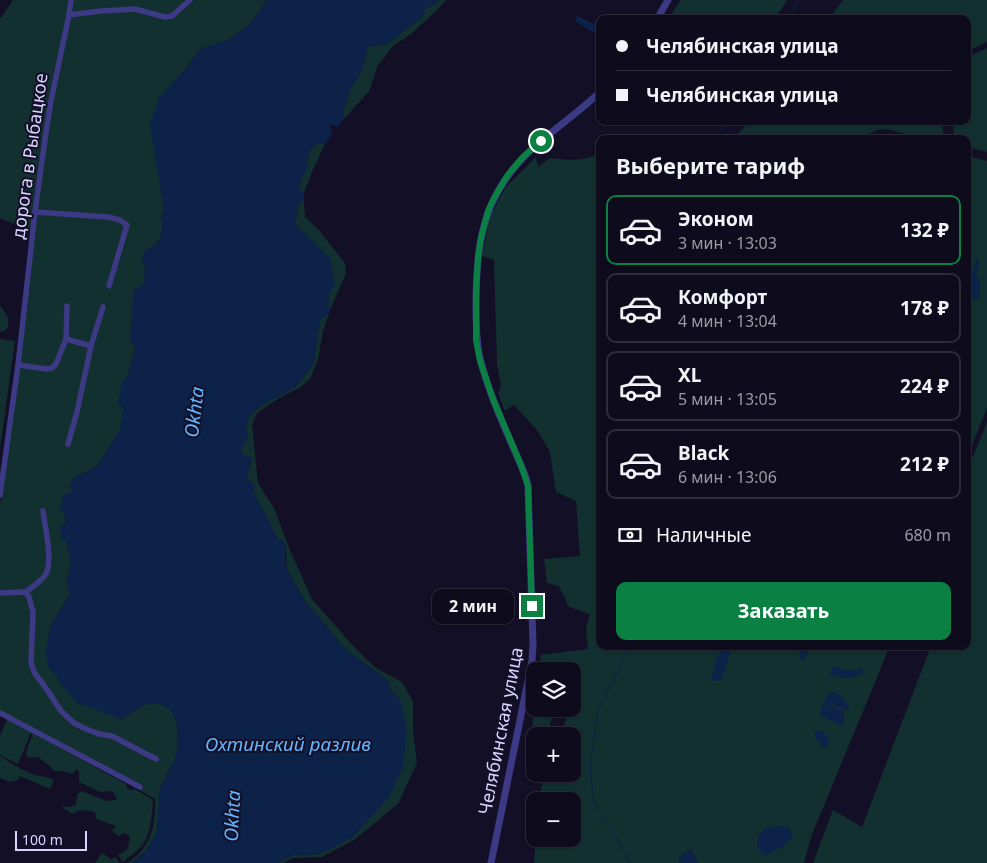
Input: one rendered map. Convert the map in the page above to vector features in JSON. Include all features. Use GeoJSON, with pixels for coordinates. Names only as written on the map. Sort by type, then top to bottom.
{"type":"FeatureCollection","features":[{"type":"Feature","properties":{"kind":"street","name":"дорога в Рыбацкое"},"geometry":{"type":"LineString","coordinates":[[0,495],[18,365],[35,212],[51,101],[71,0]]}},
{"type":"Feature","properties":{"kind":"street"},"geometry":{"type":"LineString","coordinates":[[69,16],[101,10],[135,9],[165,17],[172,16],[190,0]]}},
{"type":"Feature","properties":{"kind":"street"},"geometry":{"type":"LineString","coordinates":[[659,15],[668,0]]}},
{"type":"Feature","properties":{"kind":"street","name":"Челябинская улица"},"geometry":{"type":"LineString","coordinates":[[491,863],[532,661],[533,644],[528,486],[486,380],[478,350],[476,294],[480,244],[488,211],[507,176],[530,150],[596,95]]}},
{"type":"Feature","properties":{"kind":"street"},"geometry":{"type":"LineString","coordinates":[[35,212],[108,217],[120,220],[127,225],[109,286]]}},
{"type":"Feature","properties":{"kind":"street"},"geometry":{"type":"LineString","coordinates":[[18,365],[47,369],[52,368],[56,364],[66,338],[67,306]]}},
{"type":"Feature","properties":{"kind":"street"},"geometry":{"type":"LineString","coordinates":[[68,444],[91,346],[103,307]]}},
{"type":"Feature","properties":{"kind":"street"},"geometry":{"type":"LineString","coordinates":[[66,338],[91,346]]}},
{"type":"Feature","properties":{"kind":"street"},"geometry":{"type":"LineString","coordinates":[[0,593],[26,592],[44,577],[48,566],[48,544],[42,511]]}},
{"type":"Feature","properties":{"kind":"street"},"geometry":{"type":"LineString","coordinates":[[26,592],[32,612],[31,663],[34,672],[61,711],[74,723],[99,734],[112,736],[156,760]]}},
{"type":"Feature","properties":{"kind":"street"},"geometry":{"type":"LineString","coordinates":[[0,713],[140,787]]}},
{"type":"Feature","properties":{"kind":"green space"},"geometry":{"type":"Polygon","coordinates":[[[13,0],[267,0],[252,22],[230,39],[200,49],[187,67],[164,211],[161,215],[161,237],[156,244],[145,251],[142,258],[145,266],[144,284],[135,349],[128,375],[122,382],[123,409],[121,428],[97,467],[74,478],[72,492],[60,511],[64,512],[66,522],[60,527],[67,543],[71,563],[67,583],[70,594],[50,626],[47,665],[57,676],[63,687],[121,719],[148,703],[159,704],[171,710],[177,723],[178,746],[175,759],[160,788],[157,832],[145,852],[132,863],[127,863],[142,850],[150,836],[153,827],[155,799],[33,728],[18,764],[0,755],[0,735],[9,716],[0,711],[0,506],[33,232],[0,218],[0,19],[13,0]]]}},
{"type":"Feature","properties":{"kind":"green space"},"geometry":{"type":"Polygon","coordinates":[[[440,0],[446,0],[411,34],[393,46],[378,65],[369,91],[344,119],[344,109],[348,96],[353,84],[361,73],[368,47],[387,44],[423,16],[425,9],[440,0]]]}},
{"type":"Feature","properties":{"kind":"green space"},"geometry":{"type":"Polygon","coordinates":[[[681,0],[787,0],[778,15],[671,15],[681,0]]]}},
{"type":"Feature","properties":{"kind":"green space"},"geometry":{"type":"Polygon","coordinates":[[[843,0],[987,0],[987,42],[971,50],[971,15],[832,15],[843,0]]]}},
{"type":"Feature","properties":{"kind":"green space"},"geometry":{"type":"Polygon","coordinates":[[[987,48],[987,152],[971,148],[971,135],[954,135],[953,130],[954,125],[971,125],[971,56],[987,48]]]}},
{"type":"Feature","properties":{"kind":"green space"},"geometry":{"type":"Polygon","coordinates":[[[746,125],[942,125],[944,135],[908,135],[888,129],[877,130],[866,135],[737,135],[746,125]]]}},
{"type":"Feature","properties":{"kind":"green space"},"geometry":{"type":"Polygon","coordinates":[[[318,143],[325,144],[304,193],[300,190],[300,187],[303,175],[308,167],[306,162],[311,148],[318,143]]]}},
{"type":"Feature","properties":{"kind":"green space"},"geometry":{"type":"Polygon","coordinates":[[[596,155],[596,650],[888,650],[811,837],[804,863],[698,863],[691,850],[679,857],[680,863],[534,863],[535,847],[581,847],[581,792],[541,792],[542,782],[581,782],[581,727],[564,727],[567,717],[581,717],[581,662],[540,662],[541,655],[588,649],[586,629],[590,614],[569,607],[559,586],[547,583],[544,559],[580,556],[576,501],[556,492],[550,452],[537,430],[514,405],[505,411],[498,393],[501,385],[497,365],[494,260],[482,256],[490,217],[505,188],[536,157],[538,167],[550,158],[569,160],[596,155]]]}},
{"type":"Feature","properties":{"kind":"green space"},"geometry":{"type":"Polygon","coordinates":[[[971,157],[987,161],[987,408],[971,448],[971,157]]]}},
{"type":"Feature","properties":{"kind":"green space"},"geometry":{"type":"Polygon","coordinates":[[[304,201],[305,217],[318,229],[345,263],[346,273],[331,308],[328,306],[329,292],[295,224],[299,202],[304,201]]]}},
{"type":"Feature","properties":{"kind":"green space"},"geometry":{"type":"Polygon","coordinates":[[[0,306],[7,317],[8,326],[6,330],[0,332],[0,306]]]}},
{"type":"Feature","properties":{"kind":"green space"},"geometry":{"type":"Polygon","coordinates":[[[329,314],[323,331],[318,360],[310,379],[299,388],[279,398],[257,413],[252,425],[258,483],[274,508],[312,599],[355,648],[376,668],[402,682],[413,701],[413,730],[417,763],[398,804],[354,840],[322,857],[293,858],[283,863],[278,863],[293,855],[319,854],[391,692],[388,681],[345,649],[305,601],[287,570],[286,546],[278,539],[253,491],[255,485],[247,479],[252,458],[242,454],[242,448],[248,436],[246,430],[248,417],[262,405],[297,385],[314,363],[320,319],[329,314]]]}},
{"type":"Feature","properties":{"kind":"green space"},"geometry":{"type":"Polygon","coordinates":[[[0,339],[15,341],[0,448],[0,339]]]}},
{"type":"Feature","properties":{"kind":"green space"},"geometry":{"type":"Polygon","coordinates":[[[987,422],[987,863],[813,863],[833,810],[862,827],[929,650],[971,650],[971,462],[987,422]]]}},
{"type":"Feature","properties":{"kind":"green space"},"geometry":{"type":"Polygon","coordinates":[[[533,717],[552,717],[550,727],[532,727],[533,717]]]}},
{"type":"Feature","properties":{"kind":"green space"},"geometry":{"type":"Polygon","coordinates":[[[33,733],[126,784],[127,788],[135,789],[153,800],[148,835],[139,849],[123,862],[118,855],[128,849],[130,836],[125,833],[118,836],[112,831],[116,826],[96,819],[95,812],[80,810],[73,814],[63,808],[63,806],[70,807],[76,804],[77,795],[81,791],[107,801],[117,800],[113,791],[100,792],[79,782],[79,772],[76,770],[72,774],[54,771],[38,757],[31,758],[26,756],[33,733]]]}},
{"type":"Feature","properties":{"kind":"green space"},"geometry":{"type":"Polygon","coordinates":[[[0,756],[29,773],[54,780],[50,789],[20,776],[18,780],[10,782],[0,778],[0,756]]]}},
{"type":"Feature","properties":{"kind":"green space"},"geometry":{"type":"Polygon","coordinates":[[[102,853],[111,859],[116,857],[119,862],[95,863],[102,853]]]}},
{"type":"Feature","properties":{"kind":"water","name":"Охтинский разлив"},"geometry":{"type":"Polygon","coordinates":[[[267,0],[440,0],[425,9],[423,16],[387,44],[368,47],[361,73],[353,84],[348,96],[344,109],[344,119],[337,127],[330,124],[332,135],[325,144],[318,143],[311,148],[306,162],[309,167],[303,175],[300,184],[300,190],[304,193],[304,201],[299,203],[295,224],[331,259],[335,286],[329,292],[328,306],[331,308],[329,314],[320,319],[314,363],[297,386],[262,405],[248,417],[246,430],[248,436],[242,448],[242,454],[252,458],[247,479],[255,485],[253,491],[278,539],[282,540],[286,546],[287,570],[305,601],[345,649],[388,681],[391,692],[400,699],[407,728],[403,766],[389,797],[352,838],[319,854],[293,855],[278,863],[132,863],[145,852],[157,832],[160,788],[175,759],[178,746],[177,723],[171,710],[159,704],[148,703],[121,719],[77,703],[47,665],[46,648],[50,626],[70,594],[67,583],[71,563],[67,543],[61,537],[60,527],[66,522],[64,512],[60,511],[63,495],[72,492],[70,484],[74,478],[97,467],[121,428],[123,409],[118,402],[122,382],[128,375],[135,349],[130,340],[133,291],[144,284],[145,266],[142,258],[145,251],[159,241],[162,232],[161,215],[164,211],[150,125],[159,97],[187,67],[200,49],[230,39],[252,22],[267,0]]]}},
{"type":"Feature","properties":{"kind":"water"},"geometry":{"type":"Polygon","coordinates":[[[578,16],[596,25],[594,33],[575,21],[578,16]]]}},
{"type":"Feature","properties":{"kind":"water"},"geometry":{"type":"Polygon","coordinates":[[[977,258],[979,260],[976,276],[980,280],[980,298],[973,299],[971,276],[977,258]]]}},
{"type":"Feature","properties":{"kind":"water"},"geometry":{"type":"Polygon","coordinates":[[[721,650],[732,650],[721,680],[711,681],[716,660],[721,650]]]}},
{"type":"Feature","properties":{"kind":"water"},"geometry":{"type":"Polygon","coordinates":[[[801,650],[809,650],[804,661],[798,657],[801,650]]]}},
{"type":"Feature","properties":{"kind":"water"},"geometry":{"type":"Polygon","coordinates":[[[833,666],[848,671],[862,668],[864,672],[847,678],[839,677],[829,674],[833,666]]]}},
{"type":"Feature","properties":{"kind":"water"},"geometry":{"type":"Polygon","coordinates":[[[836,692],[846,701],[849,708],[845,710],[830,703],[829,705],[844,712],[844,726],[819,715],[828,693],[836,692]]]}},
{"type":"Feature","properties":{"kind":"water"},"geometry":{"type":"Polygon","coordinates":[[[815,731],[822,731],[829,740],[827,748],[822,746],[814,736],[815,731]]]}},
{"type":"Feature","properties":{"kind":"water"},"geometry":{"type":"Polygon","coordinates":[[[781,826],[790,829],[793,837],[781,848],[765,856],[757,848],[758,836],[765,828],[781,826]]]}},
{"type":"Feature","properties":{"kind":"water"},"geometry":{"type":"Polygon","coordinates":[[[691,850],[698,863],[680,863],[679,857],[691,850]]]}},
{"type":"Feature","properties":{"kind":"waterway"},"geometry":{"type":"LineString","coordinates":[[790,15],[798,0]]}},
{"type":"Feature","properties":{"kind":"waterway"},"geometry":{"type":"LineString","coordinates":[[717,135],[725,125]]}},
{"type":"Feature","properties":{"kind":"waterway"},"geometry":{"type":"LineString","coordinates":[[625,650],[623,661],[598,710],[590,768],[594,802],[630,863]]}},
{"type":"Feature","properties":{"kind":"route"},"geometry":{"type":"LineString","coordinates":[[532,606],[528,486],[480,361],[476,340],[476,294],[478,257],[488,211],[507,176],[522,158],[541,141]]}},
{"type":"Feature","properties":{"kind":"water label","name":"Okhta"},"geometry":{"type":"Point","coordinates":[194,412]}},
{"type":"Feature","properties":{"kind":"water label","name":"Okhta"},"geometry":{"type":"Point","coordinates":[232,816]}}]}
